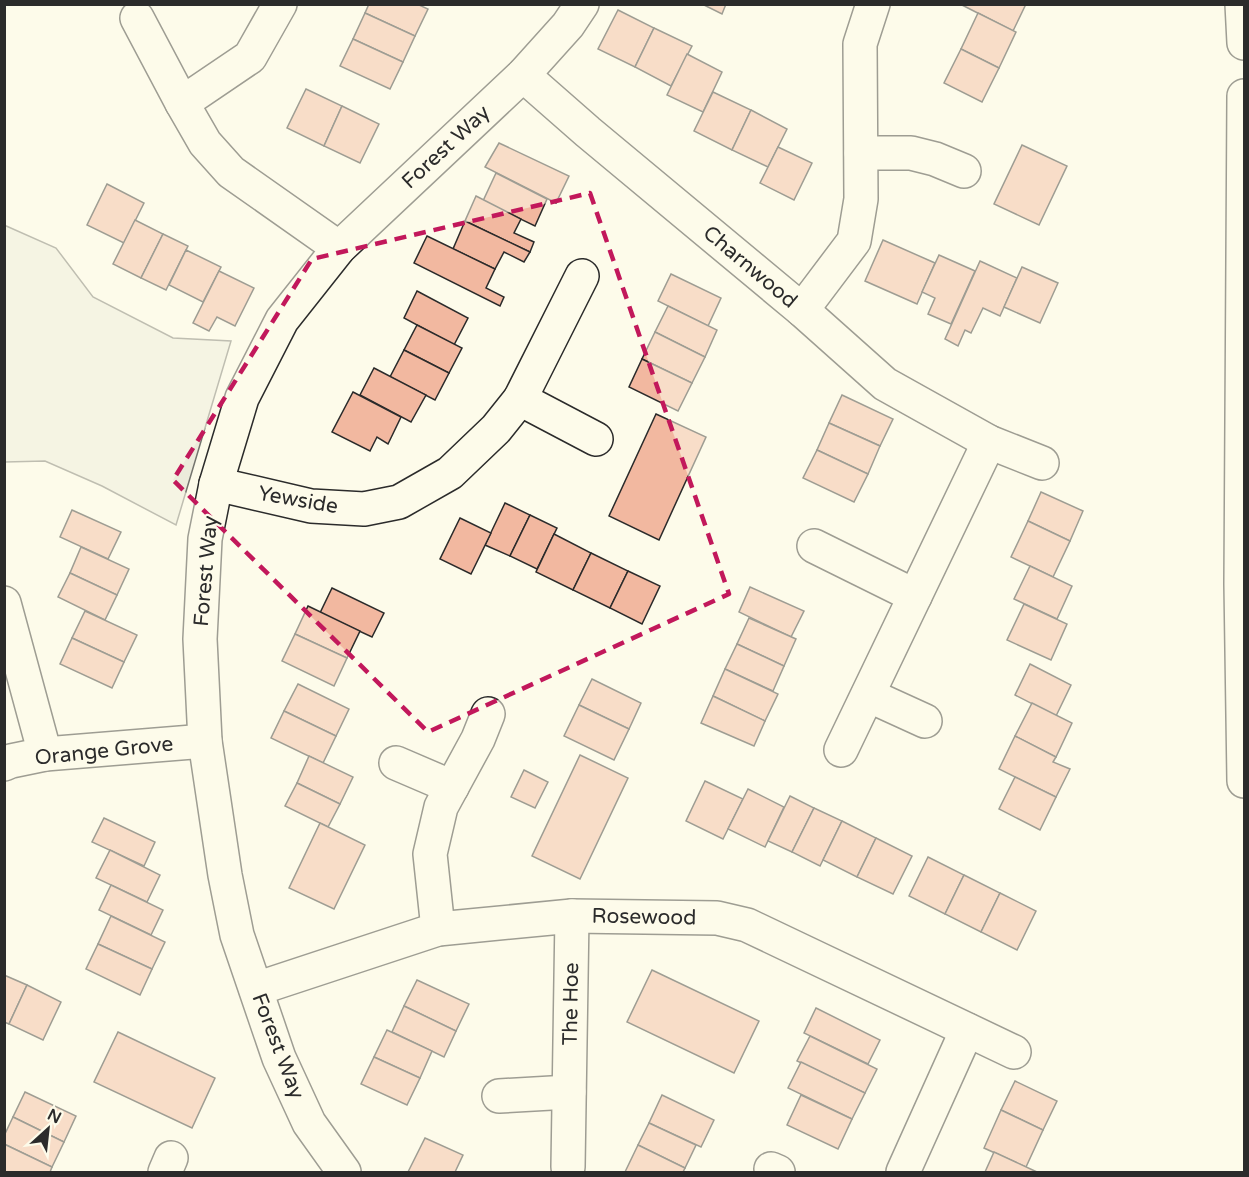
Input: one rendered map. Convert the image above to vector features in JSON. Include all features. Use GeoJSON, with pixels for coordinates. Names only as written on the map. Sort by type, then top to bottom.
{"type":"FeatureCollection","features":[{"type":"Feature","properties":{"kind":"street"},"geometry":{"type":"LineString","coordinates":[[182,103],[250,57],[280,4]]}},
{"type":"Feature","properties":{"kind":"street","name":"Forest Way"},"geometry":{"type":"LineString","coordinates":[[344,1173],[309,1123],[279,1058],[237,934],[225,876],[205,741],[200,639],[205,539],[216,484],[242,398],[282,320],[339,248],[523,75],[568,25],[582,4]]}},
{"type":"Feature","properties":{"kind":"street"},"geometry":{"type":"LineString","coordinates":[[1242,4],[1245,43]]}},
{"type":"Feature","properties":{"kind":"street"},"geometry":{"type":"LineString","coordinates":[[802,310],[854,241],[861,199],[860,44],[870,6]]}},
{"type":"Feature","properties":{"kind":"street"},"geometry":{"type":"LineString","coordinates":[[137,18],[205,143],[231,172],[339,248]]}},
{"type":"Feature","properties":{"kind":"street","name":"Charnwood"},"geometry":{"type":"LineString","coordinates":[[523,75],[802,310],[885,384],[989,442],[1042,463]]}},
{"type":"Feature","properties":{"kind":"street"},"geometry":{"type":"LineString","coordinates":[[1245,96],[1241,572],[1245,781]]}},
{"type":"Feature","properties":{"kind":"street"},"geometry":{"type":"LineString","coordinates":[[861,153],[911,153],[935,159],[964,171]]}},
{"type":"Feature","properties":{"kind":"street","name":"Yewside"},"geometry":{"type":"LineString","coordinates":[[216,484],[311,506],[364,509],[399,502],[450,473],[496,429],[520,399],[582,276]]}},
{"type":"Feature","properties":{"kind":"street"},"geometry":{"type":"LineString","coordinates":[[520,399],[596,440]]}},
{"type":"Feature","properties":{"kind":"street"},"geometry":{"type":"LineString","coordinates":[[841,750],[989,442]]}},
{"type":"Feature","properties":{"kind":"street"},"geometry":{"type":"LineString","coordinates":[[814,546],[915,596]]}},
{"type":"Feature","properties":{"kind":"street"},"geometry":{"type":"LineString","coordinates":[[4,603],[45,754]]}},
{"type":"Feature","properties":{"kind":"street"},"geometry":{"type":"LineString","coordinates":[[868,695],[925,721]]}},
{"type":"Feature","properties":{"kind":"street"},"geometry":{"type":"LineString","coordinates":[[438,929],[430,854],[441,807],[478,739],[488,714]]}},
{"type":"Feature","properties":{"kind":"street","name":"Orange Grove"},"geometry":{"type":"LineString","coordinates":[[4,764],[45,754],[205,741]]}},
{"type":"Feature","properties":{"kind":"street"},"geometry":{"type":"LineString","coordinates":[[396,763],[452,787]]}},
{"type":"Feature","properties":{"kind":"street","name":"Rosewood"},"geometry":{"type":"LineString","coordinates":[[256,989],[438,929],[572,916],[717,918],[747,925],[1014,1052]]}},
{"type":"Feature","properties":{"kind":"street","name":"The Hoe"},"geometry":{"type":"LineString","coordinates":[[568,1167],[572,916]]}},
{"type":"Feature","properties":{"kind":"street"},"geometry":{"type":"LineString","coordinates":[[903,1173],[967,1030]]}},
{"type":"Feature","properties":{"kind":"street"},"geometry":{"type":"LineString","coordinates":[[499,1096],[569,1092]]}},
{"type":"Feature","properties":{"kind":"highlighted area"},"geometry":{"type":"Polygon","coordinates":[[[590,193],[729,594],[428,732],[173,480],[312,259],[590,193]]]}},
{"type":"Feature","properties":{"kind":"shaded area"},"geometry":{"type":"Polygon","coordinates":[[[4,225],[56,248],[93,297],[173,338],[231,341],[176,525],[102,486],[45,461],[5,462],[4,225]]]}},
{"type":"Feature","properties":{"kind":"building"},"geometry":{"type":"Polygon","coordinates":[[[369,4],[417,4],[428,9],[415,36],[365,13],[369,4]]]}},
{"type":"Feature","properties":{"kind":"building"},"geometry":{"type":"Polygon","coordinates":[[[702,4],[726,4],[722,14],[702,4]]]}},
{"type":"Feature","properties":{"kind":"building"},"geometry":{"type":"Polygon","coordinates":[[[960,4],[1026,4],[1013,31],[960,4]]]}},
{"type":"Feature","properties":{"kind":"building"},"geometry":{"type":"Polygon","coordinates":[[[618,10],[654,28],[635,67],[598,49],[618,10]]]}},
{"type":"Feature","properties":{"kind":"building"},"geometry":{"type":"Polygon","coordinates":[[[365,13],[415,36],[403,62],[353,39],[365,13]]]}},
{"type":"Feature","properties":{"kind":"building"},"geometry":{"type":"Polygon","coordinates":[[[978,13],[1016,32],[999,68],[961,49],[978,13]]]}},
{"type":"Feature","properties":{"kind":"building"},"geometry":{"type":"Polygon","coordinates":[[[654,28],[692,46],[671,86],[635,67],[654,28]]]}},
{"type":"Feature","properties":{"kind":"building"},"geometry":{"type":"Polygon","coordinates":[[[353,39],[403,62],[390,89],[340,66],[353,39]]]}},
{"type":"Feature","properties":{"kind":"building"},"geometry":{"type":"Polygon","coordinates":[[[961,49],[999,68],[982,102],[944,83],[961,49]]]}},
{"type":"Feature","properties":{"kind":"building"},"geometry":{"type":"Polygon","coordinates":[[[687,54],[722,72],[703,112],[667,95],[687,54]]]}},
{"type":"Feature","properties":{"kind":"building"},"geometry":{"type":"Polygon","coordinates":[[[306,89],[342,106],[324,146],[287,128],[306,89]]]}},
{"type":"Feature","properties":{"kind":"building"},"geometry":{"type":"Polygon","coordinates":[[[713,92],[751,110],[732,150],[694,131],[713,92]]]}},
{"type":"Feature","properties":{"kind":"building"},"geometry":{"type":"Polygon","coordinates":[[[342,106],[379,124],[360,163],[324,146],[342,106]]]}},
{"type":"Feature","properties":{"kind":"building"},"geometry":{"type":"Polygon","coordinates":[[[751,110],[787,129],[768,167],[732,150],[751,110]]]}},
{"type":"Feature","properties":{"kind":"building"},"geometry":{"type":"Polygon","coordinates":[[[499,143],[569,176],[556,203],[485,167],[499,143]]]}},
{"type":"Feature","properties":{"kind":"building"},"geometry":{"type":"Polygon","coordinates":[[[1022,145],[1067,166],[1039,225],[994,204],[1022,145]]]}},
{"type":"Feature","properties":{"kind":"building"},"geometry":{"type":"Polygon","coordinates":[[[778,147],[812,163],[794,200],[760,183],[778,147]]]}},
{"type":"Feature","properties":{"kind":"building"},"geometry":{"type":"Polygon","coordinates":[[[496,173],[547,199],[535,226],[483,201],[496,173]]]}},
{"type":"Feature","properties":{"kind":"building"},"geometry":{"type":"Polygon","coordinates":[[[107,184],[144,203],[124,243],[87,225],[107,184]]]}},
{"type":"Feature","properties":{"kind":"building"},"geometry":{"type":"Polygon","coordinates":[[[476,196],[521,219],[514,233],[534,242],[530,252],[465,221],[476,196]]]}},
{"type":"Feature","properties":{"kind":"building"},"geometry":{"type":"Polygon","coordinates":[[[135,220],[163,234],[141,278],[113,264],[135,220]]]}},
{"type":"Feature","properties":{"kind":"building"},"geometry":{"type":"Polygon","coordinates":[[[465,221],[530,252],[524,262],[504,252],[495,269],[453,249],[465,221]]]}},
{"type":"Feature","properties":{"kind":"building"},"geometry":{"type":"Polygon","coordinates":[[[163,234],[188,246],[166,290],[141,278],[163,234]]]}},
{"type":"Feature","properties":{"kind":"building"},"geometry":{"type":"Polygon","coordinates":[[[427,236],[495,269],[486,288],[504,297],[500,306],[414,263],[427,236]]]}},
{"type":"Feature","properties":{"kind":"building"},"geometry":{"type":"Polygon","coordinates":[[[883,240],[935,263],[917,304],[865,281],[883,240]]]}},
{"type":"Feature","properties":{"kind":"building"},"geometry":{"type":"Polygon","coordinates":[[[186,250],[221,267],[203,302],[169,285],[186,250]]]}},
{"type":"Feature","properties":{"kind":"building"},"geometry":{"type":"Polygon","coordinates":[[[939,255],[975,271],[951,324],[928,314],[935,298],[922,292],[939,255]]]}},
{"type":"Feature","properties":{"kind":"building"},"geometry":{"type":"Polygon","coordinates":[[[980,261],[1017,278],[1000,316],[983,308],[971,333],[965,330],[958,346],[945,339],[980,261]]]}},
{"type":"Feature","properties":{"kind":"building"},"geometry":{"type":"Polygon","coordinates":[[[1022,267],[1058,283],[1040,323],[1004,307],[1022,267]]]}},
{"type":"Feature","properties":{"kind":"building"},"geometry":{"type":"Polygon","coordinates":[[[219,271],[254,288],[235,326],[217,317],[209,331],[193,323],[219,271]]]}},
{"type":"Feature","properties":{"kind":"building"},"geometry":{"type":"Polygon","coordinates":[[[671,274],[721,298],[708,326],[658,301],[671,274]]]}},
{"type":"Feature","properties":{"kind":"building"},"geometry":{"type":"Polygon","coordinates":[[[417,291],[468,318],[454,345],[404,318],[417,291]]]}},
{"type":"Feature","properties":{"kind":"building"},"geometry":{"type":"Polygon","coordinates":[[[668,306],[717,330],[705,357],[655,332],[668,306]]]}},
{"type":"Feature","properties":{"kind":"building"},"geometry":{"type":"Polygon","coordinates":[[[417,325],[462,348],[449,373],[404,350],[417,325]]]}},
{"type":"Feature","properties":{"kind":"building"},"geometry":{"type":"Polygon","coordinates":[[[655,332],[705,357],[692,383],[642,359],[655,332]]]}},
{"type":"Feature","properties":{"kind":"building"},"geometry":{"type":"Polygon","coordinates":[[[404,350],[449,373],[435,400],[390,377],[404,350]]]}},
{"type":"Feature","properties":{"kind":"building"},"geometry":{"type":"Polygon","coordinates":[[[642,359],[692,383],[678,411],[629,387],[642,359]]]}},
{"type":"Feature","properties":{"kind":"building"},"geometry":{"type":"Polygon","coordinates":[[[374,368],[426,395],[411,422],[360,395],[374,368]]]}},
{"type":"Feature","properties":{"kind":"building"},"geometry":{"type":"Polygon","coordinates":[[[353,392],[401,417],[388,444],[377,437],[370,451],[332,432],[353,392]]]}},
{"type":"Feature","properties":{"kind":"building"},"geometry":{"type":"Polygon","coordinates":[[[842,395],[893,419],[880,446],[829,423],[842,395]]]}},
{"type":"Feature","properties":{"kind":"building"},"geometry":{"type":"Polygon","coordinates":[[[656,414],[706,437],[659,540],[609,516],[656,414]]]}},
{"type":"Feature","properties":{"kind":"building"},"geometry":{"type":"Polygon","coordinates":[[[829,423],[880,446],[868,474],[817,450],[829,423]]]}},
{"type":"Feature","properties":{"kind":"building"},"geometry":{"type":"Polygon","coordinates":[[[817,450],[868,474],[854,502],[803,478],[817,450]]]}},
{"type":"Feature","properties":{"kind":"building"},"geometry":{"type":"Polygon","coordinates":[[[1041,492],[1083,511],[1070,541],[1028,521],[1041,492]]]}},
{"type":"Feature","properties":{"kind":"building"},"geometry":{"type":"Polygon","coordinates":[[[505,503],[530,515],[510,556],[485,545],[505,503]]]}},
{"type":"Feature","properties":{"kind":"building"},"geometry":{"type":"Polygon","coordinates":[[[72,510],[121,532],[108,559],[60,537],[72,510]]]}},
{"type":"Feature","properties":{"kind":"building"},"geometry":{"type":"Polygon","coordinates":[[[530,515],[557,528],[537,569],[510,556],[530,515]]]}},
{"type":"Feature","properties":{"kind":"building"},"geometry":{"type":"Polygon","coordinates":[[[460,518],[491,533],[471,574],[440,559],[460,518]]]}},
{"type":"Feature","properties":{"kind":"building"},"geometry":{"type":"Polygon","coordinates":[[[1028,521],[1070,541],[1053,577],[1011,557],[1028,521]]]}},
{"type":"Feature","properties":{"kind":"building"},"geometry":{"type":"Polygon","coordinates":[[[554,534],[591,553],[573,590],[536,572],[554,534]]]}},
{"type":"Feature","properties":{"kind":"building"},"geometry":{"type":"Polygon","coordinates":[[[81,547],[129,569],[117,595],[70,573],[81,547]]]}},
{"type":"Feature","properties":{"kind":"building"},"geometry":{"type":"Polygon","coordinates":[[[591,553],[628,571],[610,608],[573,590],[591,553]]]}},
{"type":"Feature","properties":{"kind":"building"},"geometry":{"type":"Polygon","coordinates":[[[1030,566],[1072,586],[1057,619],[1014,599],[1030,566]]]}},
{"type":"Feature","properties":{"kind":"building"},"geometry":{"type":"Polygon","coordinates":[[[628,571],[660,586],[642,624],[610,608],[628,571]]]}},
{"type":"Feature","properties":{"kind":"building"},"geometry":{"type":"Polygon","coordinates":[[[70,573],[117,595],[105,620],[58,597],[70,573]]]}},
{"type":"Feature","properties":{"kind":"building"},"geometry":{"type":"Polygon","coordinates":[[[750,587],[804,611],[791,637],[739,612],[750,587]]]}},
{"type":"Feature","properties":{"kind":"building"},"geometry":{"type":"Polygon","coordinates":[[[332,588],[384,613],[372,637],[320,613],[332,588]]]}},
{"type":"Feature","properties":{"kind":"building"},"geometry":{"type":"Polygon","coordinates":[[[1024,604],[1067,624],[1051,660],[1007,640],[1024,604]]]}},
{"type":"Feature","properties":{"kind":"building"},"geometry":{"type":"Polygon","coordinates":[[[308,606],[360,631],[347,658],[295,634],[308,606]]]}},
{"type":"Feature","properties":{"kind":"building"},"geometry":{"type":"Polygon","coordinates":[[[85,611],[137,635],[124,662],[72,638],[85,611]]]}},
{"type":"Feature","properties":{"kind":"building"},"geometry":{"type":"Polygon","coordinates":[[[749,618],[796,639],[784,666],[737,644],[749,618]]]}},
{"type":"Feature","properties":{"kind":"building"},"geometry":{"type":"Polygon","coordinates":[[[295,634],[347,658],[334,686],[282,661],[295,634]]]}},
{"type":"Feature","properties":{"kind":"building"},"geometry":{"type":"Polygon","coordinates":[[[72,638],[124,662],[112,688],[60,664],[72,638]]]}},
{"type":"Feature","properties":{"kind":"building"},"geometry":{"type":"Polygon","coordinates":[[[737,644],[784,666],[773,691],[725,669],[737,644]]]}},
{"type":"Feature","properties":{"kind":"building"},"geometry":{"type":"Polygon","coordinates":[[[1030,664],[1071,685],[1056,716],[1015,695],[1030,664]]]}},
{"type":"Feature","properties":{"kind":"building"},"geometry":{"type":"Polygon","coordinates":[[[725,669],[778,694],[765,721],[713,696],[725,669]]]}},
{"type":"Feature","properties":{"kind":"building"},"geometry":{"type":"Polygon","coordinates":[[[592,679],[641,703],[629,729],[579,705],[592,679]]]}},
{"type":"Feature","properties":{"kind":"building"},"geometry":{"type":"Polygon","coordinates":[[[298,684],[349,709],[336,736],[284,711],[298,684]]]}},
{"type":"Feature","properties":{"kind":"building"},"geometry":{"type":"Polygon","coordinates":[[[713,696],[765,721],[754,746],[701,723],[713,696]]]}},
{"type":"Feature","properties":{"kind":"building"},"geometry":{"type":"Polygon","coordinates":[[[1032,703],[1072,723],[1056,757],[1015,736],[1032,703]]]}},
{"type":"Feature","properties":{"kind":"building"},"geometry":{"type":"Polygon","coordinates":[[[579,705],[629,729],[614,760],[564,736],[579,705]]]}},
{"type":"Feature","properties":{"kind":"building"},"geometry":{"type":"Polygon","coordinates":[[[284,711],[336,736],[323,763],[271,738],[284,711]]]}},
{"type":"Feature","properties":{"kind":"building"},"geometry":{"type":"Polygon","coordinates":[[[1015,736],[1056,757],[1053,762],[1070,769],[1056,797],[999,769],[1015,736]]]}},
{"type":"Feature","properties":{"kind":"building"},"geometry":{"type":"Polygon","coordinates":[[[580,755],[628,778],[580,879],[532,856],[580,755]]]}},
{"type":"Feature","properties":{"kind":"building"},"geometry":{"type":"Polygon","coordinates":[[[309,756],[353,777],[340,804],[297,783],[309,756]]]}},
{"type":"Feature","properties":{"kind":"building"},"geometry":{"type":"Polygon","coordinates":[[[524,770],[548,782],[535,808],[511,797],[524,770]]]}},
{"type":"Feature","properties":{"kind":"building"},"geometry":{"type":"Polygon","coordinates":[[[1015,777],[1056,797],[1040,830],[999,809],[1015,777]]]}},
{"type":"Feature","properties":{"kind":"building"},"geometry":{"type":"Polygon","coordinates":[[[705,781],[743,799],[723,839],[686,821],[705,781]]]}},
{"type":"Feature","properties":{"kind":"building"},"geometry":{"type":"Polygon","coordinates":[[[297,783],[340,804],[328,827],[285,806],[297,783]]]}},
{"type":"Feature","properties":{"kind":"building"},"geometry":{"type":"Polygon","coordinates":[[[748,789],[784,807],[765,847],[728,829],[748,789]]]}},
{"type":"Feature","properties":{"kind":"building"},"geometry":{"type":"Polygon","coordinates":[[[790,796],[814,808],[792,852],[768,841],[790,796]]]}},
{"type":"Feature","properties":{"kind":"building"},"geometry":{"type":"Polygon","coordinates":[[[814,808],[842,821],[820,866],[792,852],[814,808]]]}},
{"type":"Feature","properties":{"kind":"building"},"geometry":{"type":"Polygon","coordinates":[[[104,818],[155,842],[144,866],[92,842],[104,818]]]}},
{"type":"Feature","properties":{"kind":"building"},"geometry":{"type":"Polygon","coordinates":[[[842,821],[876,838],[857,877],[823,860],[842,821]]]}},
{"type":"Feature","properties":{"kind":"building"},"geometry":{"type":"Polygon","coordinates":[[[320,823],[365,845],[334,909],[289,888],[320,823]]]}},
{"type":"Feature","properties":{"kind":"building"},"geometry":{"type":"Polygon","coordinates":[[[876,838],[912,856],[893,894],[857,877],[876,838]]]}},
{"type":"Feature","properties":{"kind":"building"},"geometry":{"type":"Polygon","coordinates":[[[110,850],[160,875],[147,902],[96,878],[110,850]]]}},
{"type":"Feature","properties":{"kind":"building"},"geometry":{"type":"Polygon","coordinates":[[[928,857],[964,875],[945,914],[909,896],[928,857]]]}},
{"type":"Feature","properties":{"kind":"building"},"geometry":{"type":"Polygon","coordinates":[[[964,875],[1000,893],[981,932],[945,914],[964,875]]]}},
{"type":"Feature","properties":{"kind":"building"},"geometry":{"type":"Polygon","coordinates":[[[111,885],[163,910],[151,935],[99,910],[111,885]]]}},
{"type":"Feature","properties":{"kind":"building"},"geometry":{"type":"Polygon","coordinates":[[[1000,893],[1036,911],[1017,950],[981,932],[1000,893]]]}},
{"type":"Feature","properties":{"kind":"building"},"geometry":{"type":"Polygon","coordinates":[[[111,916],[165,942],[152,969],[98,944],[111,916]]]}},
{"type":"Feature","properties":{"kind":"building"},"geometry":{"type":"Polygon","coordinates":[[[98,944],[152,969],[140,995],[86,969],[98,944]]]}},
{"type":"Feature","properties":{"kind":"building"},"geometry":{"type":"Polygon","coordinates":[[[652,970],[759,1021],[734,1073],[627,1022],[652,970]]]}},
{"type":"Feature","properties":{"kind":"building"},"geometry":{"type":"Polygon","coordinates":[[[4,975],[27,985],[9,1024],[4,1022],[4,975]]]}},
{"type":"Feature","properties":{"kind":"building"},"geometry":{"type":"Polygon","coordinates":[[[417,980],[469,1004],[456,1031],[404,1006],[417,980]]]}},
{"type":"Feature","properties":{"kind":"building"},"geometry":{"type":"Polygon","coordinates":[[[27,985],[61,1002],[43,1040],[9,1024],[27,985]]]}},
{"type":"Feature","properties":{"kind":"building"},"geometry":{"type":"Polygon","coordinates":[[[404,1006],[456,1031],[444,1057],[392,1032],[404,1006]]]}},
{"type":"Feature","properties":{"kind":"building"},"geometry":{"type":"Polygon","coordinates":[[[816,1008],[880,1040],[868,1064],[804,1033],[816,1008]]]}},
{"type":"Feature","properties":{"kind":"building"},"geometry":{"type":"Polygon","coordinates":[[[387,1030],[432,1051],[420,1078],[374,1057],[387,1030]]]}},
{"type":"Feature","properties":{"kind":"building"},"geometry":{"type":"Polygon","coordinates":[[[118,1032],[215,1078],[192,1128],[94,1082],[118,1032]]]}},
{"type":"Feature","properties":{"kind":"building"},"geometry":{"type":"Polygon","coordinates":[[[810,1036],[877,1069],[865,1093],[797,1061],[810,1036]]]}},
{"type":"Feature","properties":{"kind":"building"},"geometry":{"type":"Polygon","coordinates":[[[374,1057],[420,1078],[407,1105],[361,1084],[374,1057]]]}},
{"type":"Feature","properties":{"kind":"building"},"geometry":{"type":"Polygon","coordinates":[[[801,1062],[865,1093],[852,1119],[788,1088],[801,1062]]]}},
{"type":"Feature","properties":{"kind":"building"},"geometry":{"type":"Polygon","coordinates":[[[1015,1081],[1057,1101],[1043,1130],[1001,1110],[1015,1081]]]}},
{"type":"Feature","properties":{"kind":"building"},"geometry":{"type":"Polygon","coordinates":[[[25,1092],[76,1116],[64,1142],[13,1117],[25,1092]]]}},
{"type":"Feature","properties":{"kind":"building"},"geometry":{"type":"Polygon","coordinates":[[[662,1095],[714,1120],[701,1147],[649,1123],[662,1095]]]}},
{"type":"Feature","properties":{"kind":"building"},"geometry":{"type":"Polygon","coordinates":[[[801,1095],[852,1119],[838,1149],[787,1125],[801,1095]]]}},
{"type":"Feature","properties":{"kind":"building"},"geometry":{"type":"Polygon","coordinates":[[[1001,1110],[1043,1130],[1026,1167],[984,1148],[1001,1110]]]}},
{"type":"Feature","properties":{"kind":"building"},"geometry":{"type":"Polygon","coordinates":[[[13,1117],[64,1142],[52,1167],[4,1144],[4,1136],[13,1117]]]}},
{"type":"Feature","properties":{"kind":"building"},"geometry":{"type":"Polygon","coordinates":[[[649,1123],[696,1145],[685,1168],[638,1145],[649,1123]]]}},
{"type":"Feature","properties":{"kind":"building"},"geometry":{"type":"Polygon","coordinates":[[[425,1138],[463,1155],[455,1172],[408,1172],[425,1138]]]}},
{"type":"Feature","properties":{"kind":"building"},"geometry":{"type":"Polygon","coordinates":[[[4,1144],[52,1167],[50,1172],[4,1172],[4,1144]]]}},
{"type":"Feature","properties":{"kind":"building"},"geometry":{"type":"Polygon","coordinates":[[[638,1145],[685,1168],[683,1172],[625,1172],[638,1145]]]}},
{"type":"Feature","properties":{"kind":"building"},"geometry":{"type":"Polygon","coordinates":[[[994,1152],[1037,1172],[985,1172],[994,1152]]]}}]}
